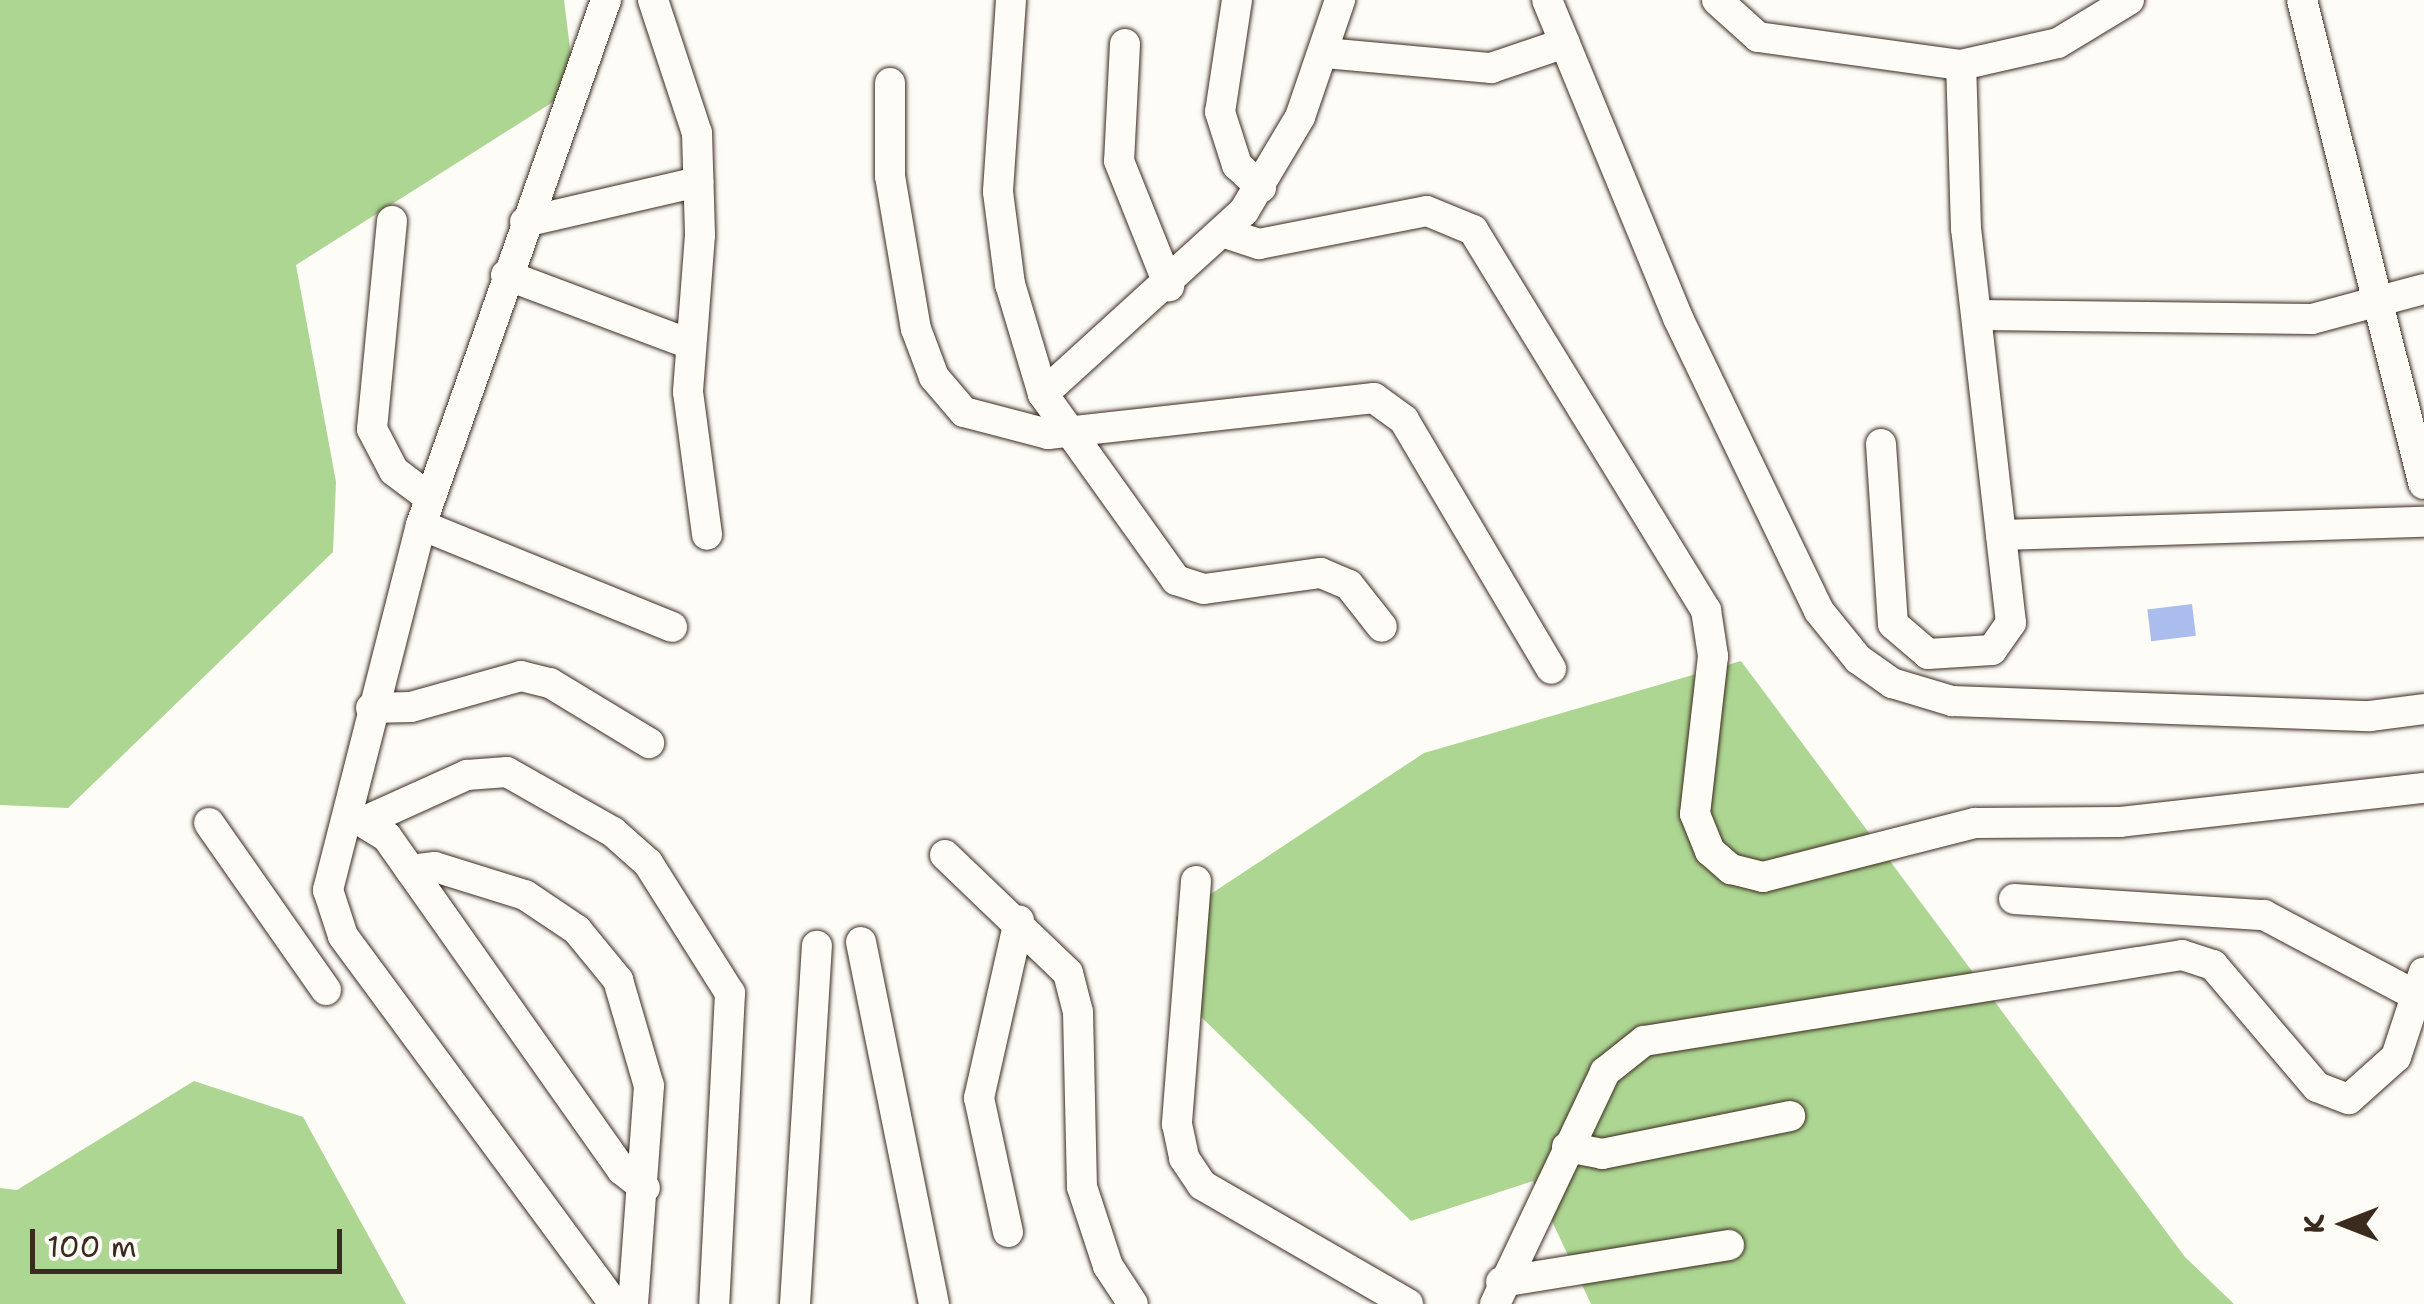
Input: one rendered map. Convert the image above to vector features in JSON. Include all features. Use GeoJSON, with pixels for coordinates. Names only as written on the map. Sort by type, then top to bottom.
{"type":"FeatureCollection","features":[{"type":"Feature","properties":{"kind":"street"},"geometry":{"type":"LineString","coordinates":[[606,0],[524,222],[426,511],[371,708],[354,817],[328,872],[336,922],[614,1304]]}},
{"type":"Feature","properties":{"kind":"street"},"geometry":{"type":"LineString","coordinates":[[653,0],[692,105],[698,182],[690,440],[707,535]]}},
{"type":"Feature","properties":{"kind":"street"},"geometry":{"type":"LineString","coordinates":[[1011,0],[998,192],[1010,284],[1043,394],[1176,580],[1204,588],[1321,573],[1349,585],[1382,627]]}},
{"type":"Feature","properties":{"kind":"street"},"geometry":{"type":"LineString","coordinates":[[1236,0],[1220,112],[1237,165],[1261,187]]}},
{"type":"Feature","properties":{"kind":"street"},"geometry":{"type":"LineString","coordinates":[[1043,394],[1226,233],[1261,187],[1325,53],[1340,0]]}},
{"type":"Feature","properties":{"kind":"street"},"geometry":{"type":"LineString","coordinates":[[1547,0],[1694,352],[1820,611],[1866,666],[1952,701],[2424,719]]}},
{"type":"Feature","properties":{"kind":"street"},"geometry":{"type":"LineString","coordinates":[[1717,0],[1758,37],[1961,66],[2058,43],[2129,0]]}},
{"type":"Feature","properties":{"kind":"street"},"geometry":{"type":"LineString","coordinates":[[2302,0],[2371,298],[2424,484]]}},
{"type":"Feature","properties":{"kind":"street"},"geometry":{"type":"LineString","coordinates":[[1325,53],[1491,68],[1565,43]]}},
{"type":"Feature","properties":{"kind":"street"},"geometry":{"type":"LineString","coordinates":[[1125,44],[1119,161],[1169,286]]}},
{"type":"Feature","properties":{"kind":"street"},"geometry":{"type":"LineString","coordinates":[[1881,444],[1897,632],[1928,654],[1984,652],[2011,623],[1980,315],[1966,229],[1961,66]]}},
{"type":"Feature","properties":{"kind":"street"},"geometry":{"type":"LineString","coordinates":[[890,83],[893,202],[926,362],[964,412],[1005,429],[1070,433],[1352,394],[1384,403],[1404,420],[1551,670]]}},
{"type":"Feature","properties":{"kind":"street"},"geometry":{"type":"LineString","coordinates":[[524,222],[698,182]]}},
{"type":"Feature","properties":{"kind":"street"},"geometry":{"type":"LineString","coordinates":[[1226,233],[1259,244],[1426,211],[1474,230],[1706,610],[1713,656],[1695,814],[1710,851],[1731,870],[1763,877],[1975,823],[2080,825],[2424,788]]}},
{"type":"Feature","properties":{"kind":"street"},"geometry":{"type":"LineString","coordinates":[[392,221],[372,430],[386,462],[426,511],[672,627]]}},
{"type":"Feature","properties":{"kind":"street"},"geometry":{"type":"LineString","coordinates":[[506,275],[690,344]]}},
{"type":"Feature","properties":{"kind":"street"},"geometry":{"type":"LineString","coordinates":[[1980,315],[2312,319],[2371,298],[2424,289]]}},
{"type":"Feature","properties":{"kind":"street"},"geometry":{"type":"LineString","coordinates":[[2001,535],[2424,522]]}},
{"type":"Feature","properties":{"kind":"street"},"geometry":{"type":"LineString","coordinates":[[371,708],[411,708],[521,676],[550,683],[648,743]]}},
{"type":"Feature","properties":{"kind":"street"},"geometry":{"type":"LineString","coordinates":[[354,817],[467,775],[506,772],[613,832],[648,863],[720,965],[732,1008],[714,1304]]}},
{"type":"Feature","properties":{"kind":"street"},"geometry":{"type":"LineString","coordinates":[[354,817],[410,870],[622,1170],[645,1188]]}},
{"type":"Feature","properties":{"kind":"street"},"geometry":{"type":"LineString","coordinates":[[209,823],[326,990]]}},
{"type":"Feature","properties":{"kind":"street"},"geometry":{"type":"LineString","coordinates":[[945,854],[1019,920],[1074,986],[1082,1187],[1108,1266],[1133,1304]]}},
{"type":"Feature","properties":{"kind":"street"},"geometry":{"type":"LineString","coordinates":[[410,870],[435,867],[525,895],[606,962],[647,1066],[645,1188],[633,1304]]}},
{"type":"Feature","properties":{"kind":"street"},"geometry":{"type":"LineString","coordinates":[[1196,882],[1177,1124],[1184,1158],[1202,1184],[1408,1304]]}},
{"type":"Feature","properties":{"kind":"street"},"geometry":{"type":"LineString","coordinates":[[1498,1293],[1566,1146],[1613,1062],[1675,1034],[2182,954],[2213,965],[2317,1087],[2349,1099],[2396,1057],[2421,985],[2264,915],[2014,898]]}},
{"type":"Feature","properties":{"kind":"street"},"geometry":{"type":"LineString","coordinates":[[1008,1232],[979,1112],[1000,974],[1019,920]]}},
{"type":"Feature","properties":{"kind":"street"},"geometry":{"type":"LineString","coordinates":[[289,938],[336,922]]}},
{"type":"Feature","properties":{"kind":"street"},"geometry":{"type":"LineString","coordinates":[[861,942],[934,1304]]}},
{"type":"Feature","properties":{"kind":"street"},"geometry":{"type":"LineString","coordinates":[[795,1304],[817,946]]}},
{"type":"Feature","properties":{"kind":"street"},"geometry":{"type":"LineString","coordinates":[[1566,1146],[1602,1154],[1790,1116]]}},
{"type":"Feature","properties":{"kind":"street"},"geometry":{"type":"LineString","coordinates":[[1498,1293],[1730,1245]]}},
{"type":"Feature","properties":{"kind":"green space"},"geometry":{"type":"Polygon","coordinates":[[[0,0],[564,0],[575,88],[296,265],[336,482],[333,552],[68,808],[0,805],[0,0]]]}},
{"type":"Feature","properties":{"kind":"green space"},"geometry":{"type":"Polygon","coordinates":[[[1741,661],[2185,1257],[2234,1304],[1591,1304],[1533,1181],[1411,1221],[1193,1009],[1176,917],[1424,753],[1741,661]]]}},
{"type":"Feature","properties":{"kind":"green space"},"geometry":{"type":"Polygon","coordinates":[[[194,1081],[303,1117],[406,1304],[0,1304],[0,1188],[17,1190],[194,1081]]]}},
{"type":"Feature","properties":{"kind":"building"},"geometry":{"type":"Polygon","coordinates":[[[2192,604],[2196,636],[2151,641],[2147,609],[2192,604]]]}}]}
